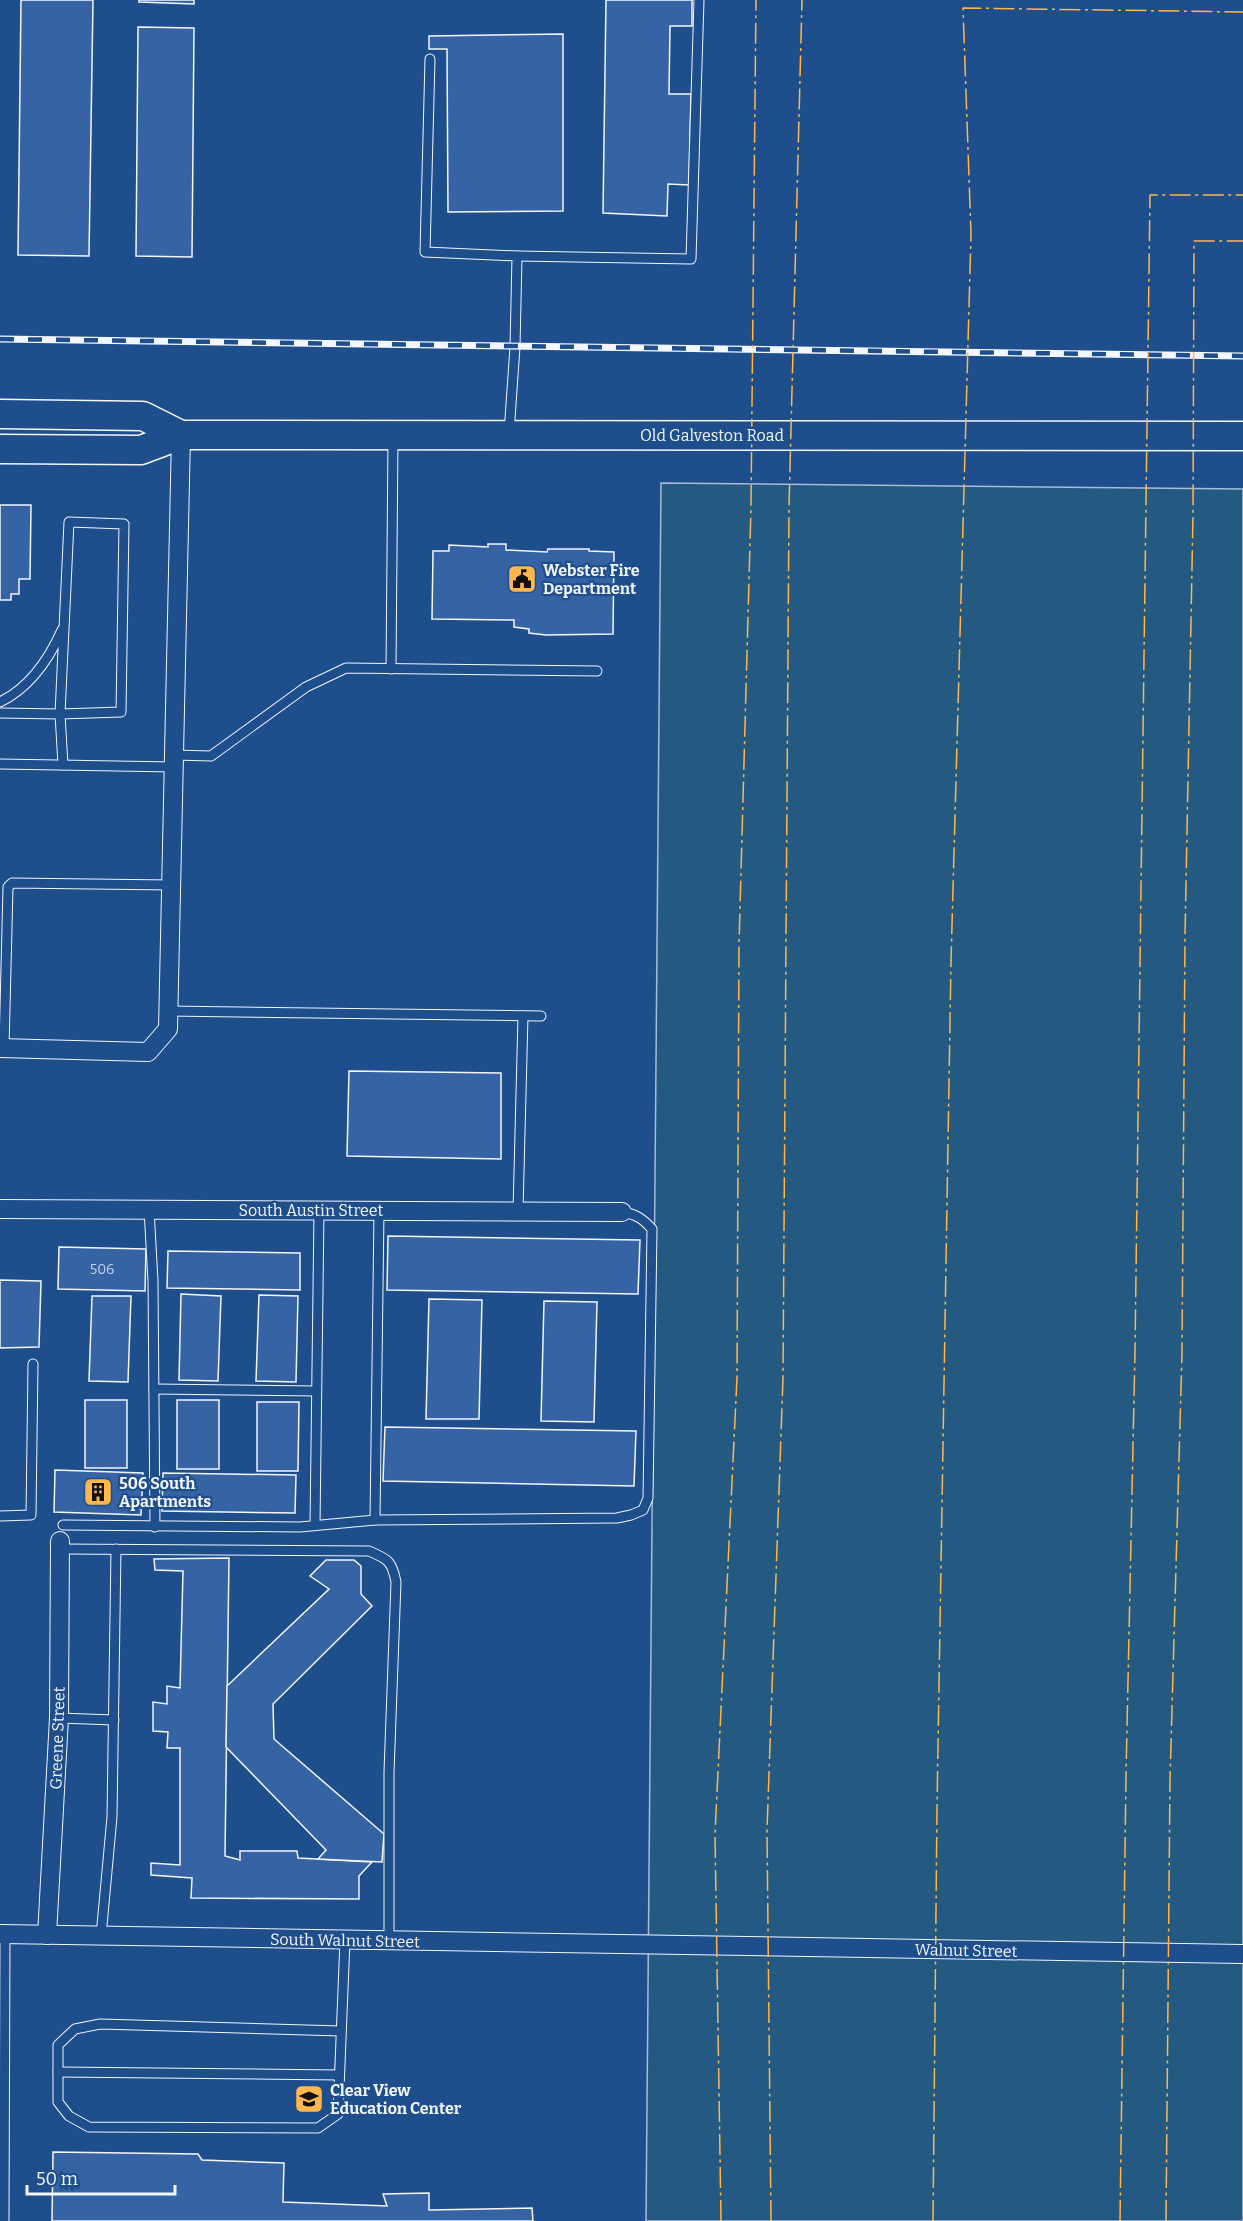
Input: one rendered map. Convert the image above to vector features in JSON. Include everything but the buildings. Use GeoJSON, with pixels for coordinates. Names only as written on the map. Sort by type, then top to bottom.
{"type":"FeatureCollection","features":[{"type":"Feature","properties":{"kind":"main road","name":"Old Galveston Road"},"geometry":{"type":"LineString","coordinates":[[0,414],[143,416],[181,435]]}},
{"type":"Feature","properties":{"kind":"main road","name":"Old Galveston Road"},"geometry":{"type":"LineString","coordinates":[[0,449],[141,450],[181,435],[1243,436]]}},
{"type":"Feature","properties":{"kind":"street"},"geometry":{"type":"LineString","coordinates":[[2,1048],[148,1052],[168,1029],[181,435]]}},
{"type":"Feature","properties":{"kind":"street","name":"South Austin Street"},"geometry":{"type":"LineString","coordinates":[[0,1209],[622,1212]]}},
{"type":"Feature","properties":{"kind":"street","name":"Greene Street"},"geometry":{"type":"LineString","coordinates":[[47,1935],[59,1718],[61,1538]]}},
{"type":"Feature","properties":{"kind":"street","name":"South Walnut Street"},"geometry":{"type":"LineString","coordinates":[[2,1934],[690,1946]]}},
{"type":"Feature","properties":{"kind":"street","name":"Walnut Street"},"geometry":{"type":"LineString","coordinates":[[690,1946],[1243,1954]]}},
{"type":"Feature","properties":{"kind":"lane"},"geometry":{"type":"LineString","coordinates":[[430,59],[424,252],[691,259],[699,0]]}},
{"type":"Feature","properties":{"kind":"lane"},"geometry":{"type":"LineString","coordinates":[[508,435],[515,347],[518,256]]}},
{"type":"Feature","properties":{"kind":"lane"},"geometry":{"type":"LineString","coordinates":[[391,669],[393,435]]}},
{"type":"Feature","properties":{"kind":"lane"},"geometry":{"type":"LineString","coordinates":[[0,713],[60,714],[121,712],[124,524],[69,522],[60,714],[63,765]]}},
{"type":"Feature","properties":{"kind":"lane"},"geometry":{"type":"LineString","coordinates":[[0,702],[33,678],[53,648],[64,622]]}},
{"type":"Feature","properties":{"kind":"lane"},"geometry":{"type":"LineString","coordinates":[[0,764],[63,765],[174,761],[211,756],[306,687],[346,668],[597,672]]}},
{"type":"Feature","properties":{"kind":"lane"},"geometry":{"type":"LineString","coordinates":[[2,1048],[8,887],[12,883],[171,885]]}},
{"type":"Feature","properties":{"kind":"lane"},"geometry":{"type":"LineString","coordinates":[[168,1011],[541,1016]]}},
{"type":"Feature","properties":{"kind":"lane"},"geometry":{"type":"LineString","coordinates":[[518,1211],[523,1016]]}},
{"type":"Feature","properties":{"kind":"lane"},"geometry":{"type":"LineString","coordinates":[[149,1209],[153,1281],[154,1527]]}},
{"type":"Feature","properties":{"kind":"lane"},"geometry":{"type":"LineString","coordinates":[[315,1525],[319,1210]]}},
{"type":"Feature","properties":{"kind":"lane"},"geometry":{"type":"LineString","coordinates":[[375,1520],[379,1211]]}},
{"type":"Feature","properties":{"kind":"lane"},"geometry":{"type":"LineString","coordinates":[[61,1538],[154,1527],[315,1525],[375,1520],[616,1518],[643,1510],[648,1498],[652,1229],[644,1220],[633,1214],[622,1212]]}},
{"type":"Feature","properties":{"kind":"lane"},"geometry":{"type":"LineString","coordinates":[[0,1516],[31,1515],[33,1364]]}},
{"type":"Feature","properties":{"kind":"lane"},"geometry":{"type":"LineString","coordinates":[[154,1389],[316,1391]]}},
{"type":"Feature","properties":{"kind":"lane"},"geometry":{"type":"LineString","coordinates":[[61,1538],[116,1549],[369,1551],[385,1557],[393,1567],[396,1582],[389,1772],[389,1941]]}},
{"type":"Feature","properties":{"kind":"lane"},"geometry":{"type":"LineString","coordinates":[[101,1936],[112,1817],[116,1549]]}},
{"type":"Feature","properties":{"kind":"lane"},"geometry":{"type":"LineString","coordinates":[[59,1718],[114,1720]]}},
{"type":"Feature","properties":{"kind":"lane"},"geometry":{"type":"LineString","coordinates":[[2,1934],[4,2221]]}},
{"type":"Feature","properties":{"kind":"lane"},"geometry":{"type":"LineString","coordinates":[[341,2031],[100,2024],[75,2029],[58,2045],[58,2102],[69,2116],[89,2127],[318,2128],[338,2114],[345,1940]]}},
{"type":"Feature","properties":{"kind":"lane"},"geometry":{"type":"LineString","coordinates":[[58,2072],[339,2075]]}},
{"type":"Feature","properties":{"kind":"shaded area"},"geometry":{"type":"Polygon","coordinates":[[[661,483],[1243,489],[1243,2221],[646,2221],[661,483]]]}},
{"type":"Feature","properties":{"kind":"railway"},"geometry":{"type":"LineString","coordinates":[[0,339],[1243,356]]}},
{"type":"Feature","properties":{"kind":"power"},"geometry":{"type":"LineString","coordinates":[[721,2221],[715,1834],[737,1378],[739,945],[751,507],[756,0]]}},
{"type":"Feature","properties":{"kind":"power"},"geometry":{"type":"LineString","coordinates":[[771,2221],[767,1830],[783,1378],[789,507],[802,0]]}},
{"type":"Feature","properties":{"kind":"power"},"geometry":{"type":"LineString","coordinates":[[933,2221],[937,1807],[951,962],[971,234],[963,8],[1243,12]]}},
{"type":"Feature","properties":{"kind":"power"},"geometry":{"type":"LineString","coordinates":[[1120,2221],[1135,1351],[1150,195],[1243,195]]}},
{"type":"Feature","properties":{"kind":"power"},"geometry":{"type":"LineString","coordinates":[[1166,2221],[1170,1780],[1182,1353],[1185,937],[1193,515],[1194,241],[1243,241]]}},
{"type":"Feature","properties":{"kind":"place","name":"Webster Fire Department"},"geometry":{"type":"Point","coordinates":[522,579]}},
{"type":"Feature","properties":{"kind":"place","name":"506 South Apartments"},"geometry":{"type":"Point","coordinates":[98,1492]}},
{"type":"Feature","properties":{"kind":"place","name":"Clear View Education Center"},"geometry":{"type":"Point","coordinates":[309,2099]}}]}
